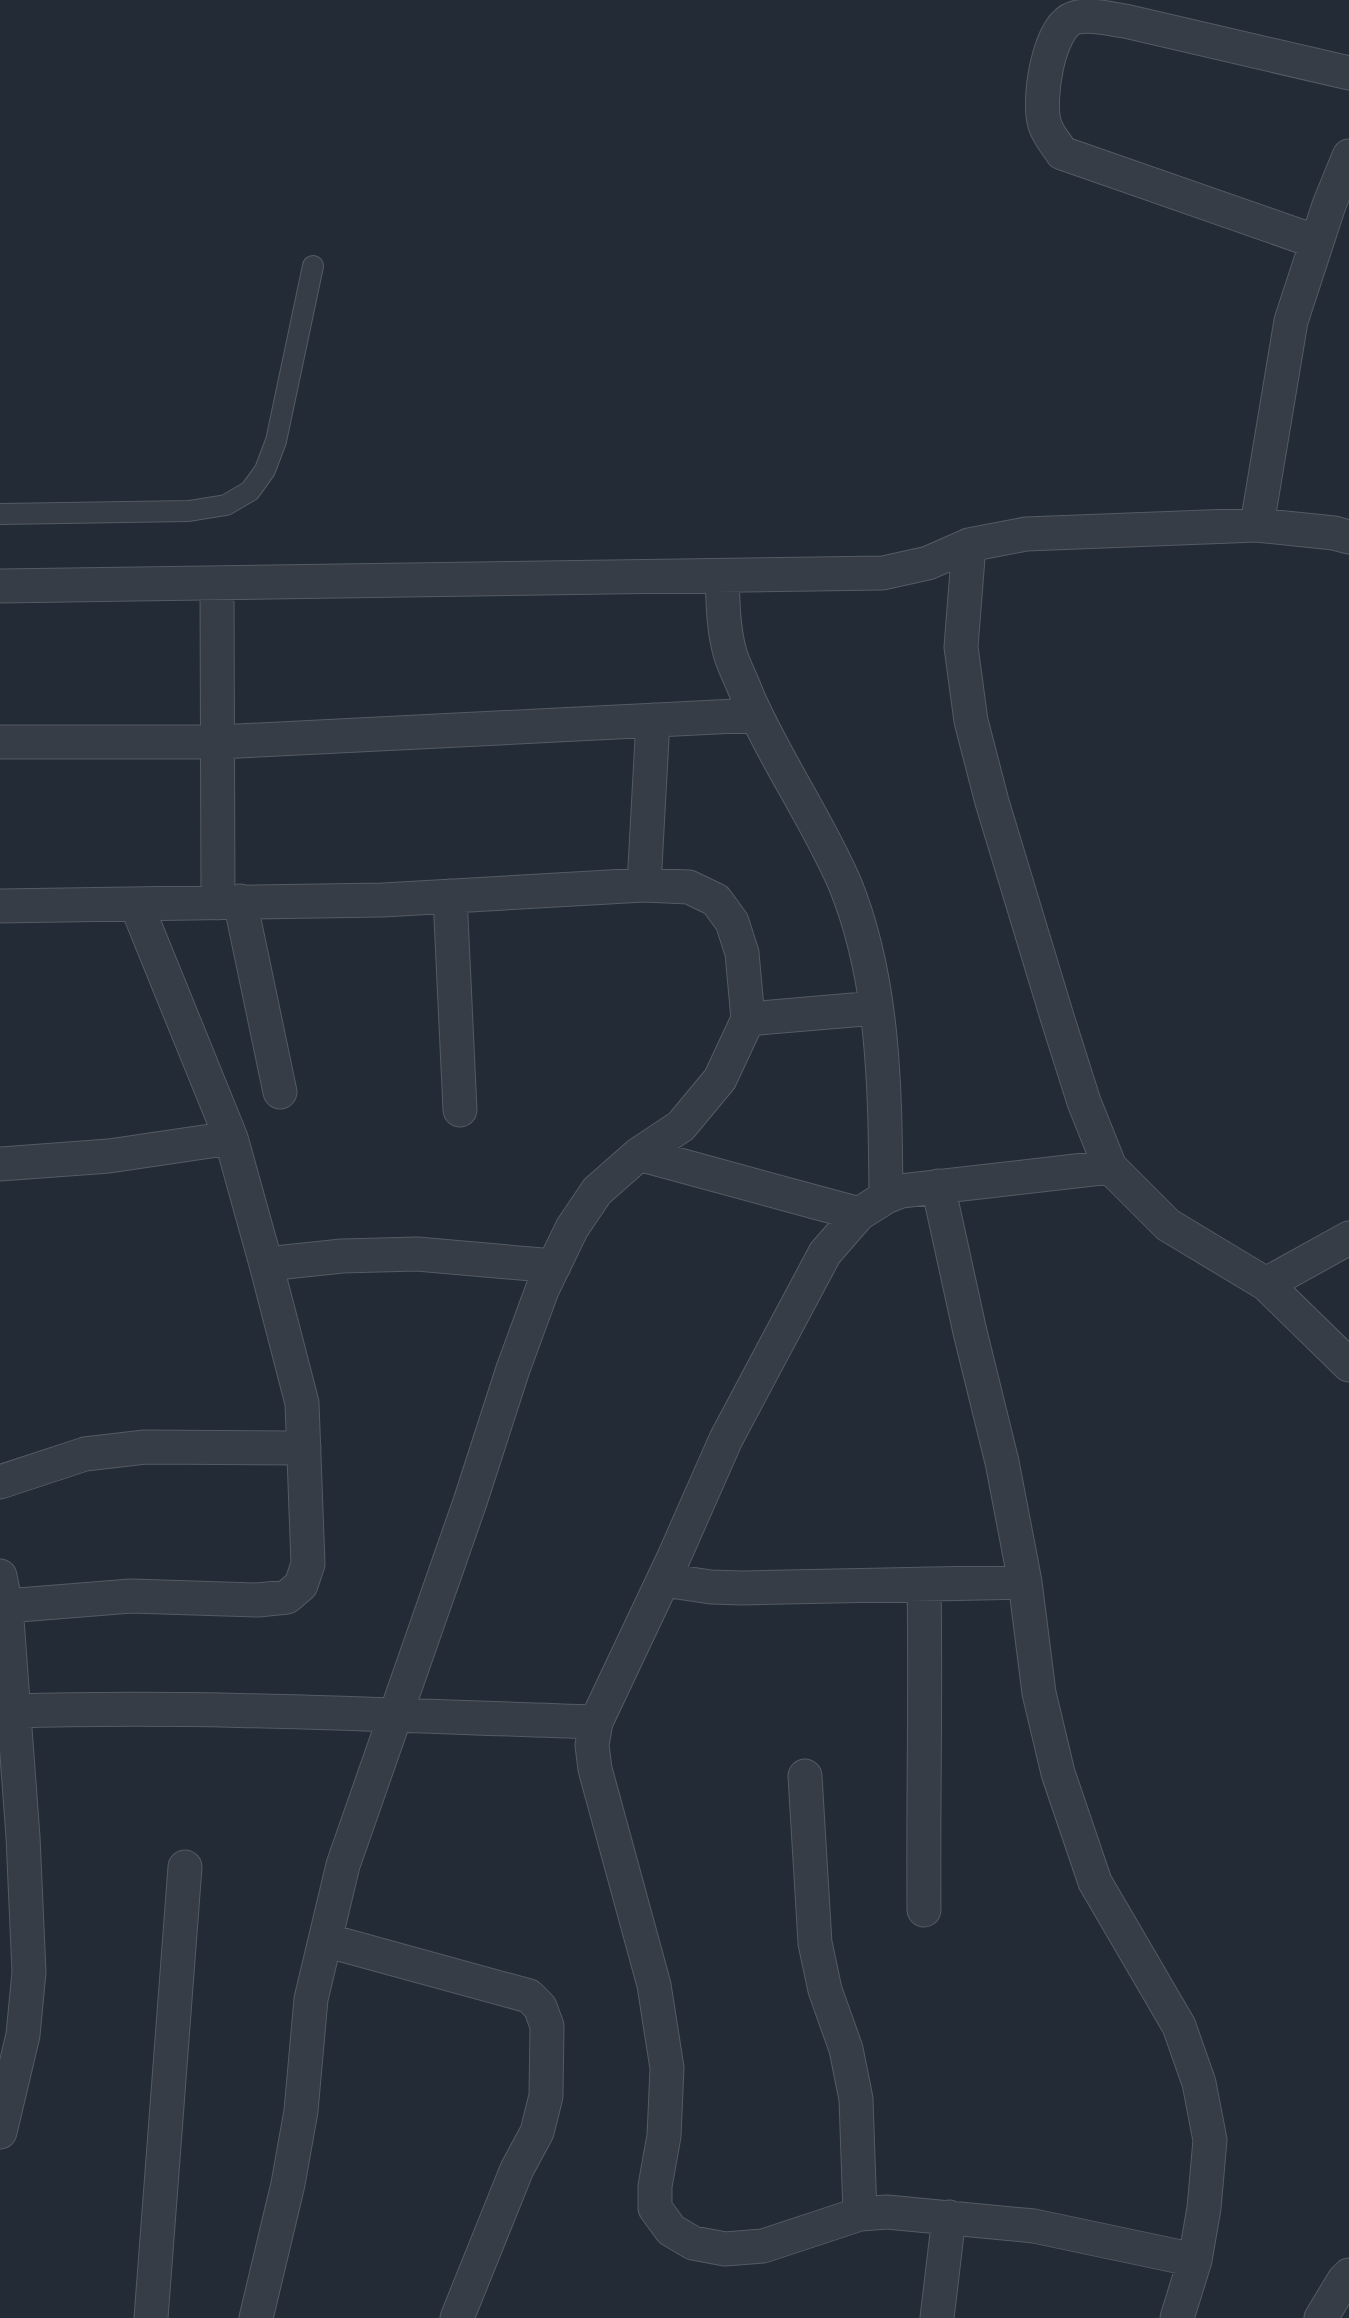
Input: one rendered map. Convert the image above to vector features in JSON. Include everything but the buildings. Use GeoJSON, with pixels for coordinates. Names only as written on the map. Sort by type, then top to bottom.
{"type":"FeatureCollection","features":[{"type":"Feature","properties":{"kind":"street"},"geometry":{"type":"LineString","coordinates":[[1317,242],[1062,153],[1045,127],[1041,105],[1048,59],[1062,26],[1074,18],[1094,17],[1125,21],[1349,73]]}},
{"type":"Feature","properties":{"kind":"street"},"geometry":{"type":"LineString","coordinates":[[1257,525],[1291,321],[1329,205],[1349,156]]}},
{"type":"Feature","properties":{"kind":"street"},"geometry":{"type":"LineString","coordinates":[[0,586],[883,573],[928,563],[969,545],[1026,534],[1257,525],[1334,533],[1349,537]]}},
{"type":"Feature","properties":{"kind":"street"},"geometry":{"type":"LineString","coordinates":[[969,545],[961,646],[971,721],[992,802],[1061,1030],[1084,1102],[1110,1167],[1167,1225],[1266,1284],[1349,1365]]}},
{"type":"Feature","properties":{"kind":"street"},"geometry":{"type":"LineString","coordinates":[[722,576],[725,631],[730,655],[756,715],[844,884],[864,940],[876,1008],[885,1092],[873,1206]]}},
{"type":"Feature","properties":{"kind":"street"},"geometry":{"type":"LineString","coordinates":[[217,584],[219,742],[229,902],[280,1092]]}},
{"type":"Feature","properties":{"kind":"street"},"geometry":{"type":"LineString","coordinates":[[0,742],[219,742],[756,715]]}},
{"type":"Feature","properties":{"kind":"street"},"geometry":{"type":"LineString","coordinates":[[644,885],[653,720]]}},
{"type":"Feature","properties":{"kind":"street"},"geometry":{"type":"LineString","coordinates":[[0,906],[383,900],[644,885],[689,887],[716,900],[732,922],[742,953],[748,1019],[720,1079],[681,1126],[639,1154],[597,1191],[572,1228],[542,1290],[513,1369],[470,1502],[343,1865],[311,1999],[301,2111],[288,2184],[256,2318]]}},
{"type":"Feature","properties":{"kind":"street"},"geometry":{"type":"LineString","coordinates":[[450,896],[460,1110]]}},
{"type":"Feature","properties":{"kind":"street"},"geometry":{"type":"LineString","coordinates":[[0,2132],[23,2035],[29,1972],[24,1837],[4,1640],[3,1591],[258,1600],[287,1597],[302,1585],[308,1564],[302,1402],[231,1138],[136,904]]}},
{"type":"Feature","properties":{"kind":"street"},"geometry":{"type":"LineString","coordinates":[[748,1019],[876,1008]]}},
{"type":"Feature","properties":{"kind":"street"},"geometry":{"type":"LineString","coordinates":[[0,1164],[109,1156],[231,1138]]}},
{"type":"Feature","properties":{"kind":"street"},"geometry":{"type":"LineString","coordinates":[[639,1154],[873,1206]]}},
{"type":"Feature","properties":{"kind":"street"},"geometry":{"type":"LineString","coordinates":[[1110,1167],[901,1191],[873,1206],[825,1253],[726,1438],[664,1580],[596,1722],[592,1745],[595,1768],[654,1985],[667,2068],[664,2136],[655,2186],[655,2208],[671,2230],[693,2243],[725,2249],[763,2246],[860,2214],[887,2212],[1034,2226],[1195,2260]]}},
{"type":"Feature","properties":{"kind":"street"},"geometry":{"type":"LineString","coordinates":[[938,1186],[970,1332],[1002,1462],[1025,1582],[1039,1693],[1059,1773],[1095,1882],[1179,2026],[1199,2083],[1210,2140],[1204,2208],[1195,2260],[1177,2318]]}},
{"type":"Feature","properties":{"kind":"street"},"geometry":{"type":"LineString","coordinates":[[1266,1284],[1349,1238]]}},
{"type":"Feature","properties":{"kind":"street"},"geometry":{"type":"LineString","coordinates":[[266,1264],[342,1256],[417,1254],[554,1266]]}},
{"type":"Feature","properties":{"kind":"street"},"geometry":{"type":"LineString","coordinates":[[0,1482],[85,1454],[145,1447],[304,1448]]}},
{"type":"Feature","properties":{"kind":"street"},"geometry":{"type":"LineString","coordinates":[[664,1580],[711,1587],[742,1588],[1025,1582]]}},
{"type":"Feature","properties":{"kind":"street"},"geometry":{"type":"LineString","coordinates":[[924,1584],[924,1910]]}},
{"type":"Feature","properties":{"kind":"street"},"geometry":{"type":"LineString","coordinates":[[13,1711],[111,1708],[271,1710],[596,1722]]}},
{"type":"Feature","properties":{"kind":"street"},"geometry":{"type":"LineString","coordinates":[[805,1776],[814,1943],[825,1990],[846,2049],[856,2099],[860,2214]]}},
{"type":"Feature","properties":{"kind":"street"},"geometry":{"type":"LineString","coordinates":[[151,2318],[185,1867]]}},
{"type":"Feature","properties":{"kind":"street"},"geometry":{"type":"LineString","coordinates":[[325,1940],[529,1996],[540,2007],[547,2026],[546,2096],[537,2132],[513,2180],[457,2318]]}},
{"type":"Feature","properties":{"kind":"street"},"geometry":{"type":"LineString","coordinates":[[937,2318],[949,2217]]}},
{"type":"Feature","properties":{"kind":"street"},"geometry":{"type":"LineString","coordinates":[[1322,2318],[1349,2275]]}},
{"type":"Feature","properties":{"kind":"lane"},"geometry":{"type":"LineString","coordinates":[[0,514],[189,511],[226,505],[250,491],[265,470],[276,441],[313,266]]}}]}
